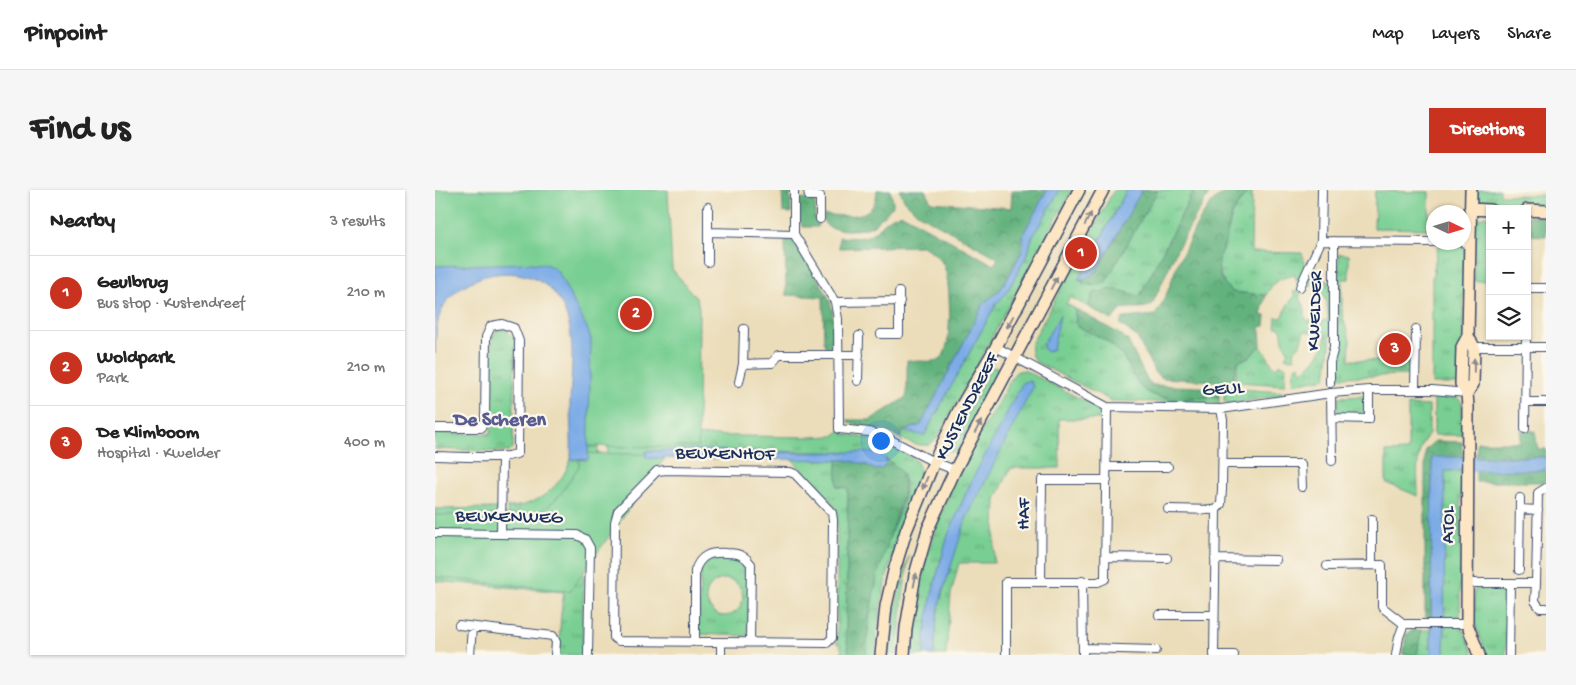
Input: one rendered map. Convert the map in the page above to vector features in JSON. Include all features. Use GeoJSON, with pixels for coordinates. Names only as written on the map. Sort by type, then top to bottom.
{"type":"FeatureCollection","features":[{"type":"Feature","properties":{"kind":"main road","name":"KUSTENDREEF"},"geometry":{"type":"LineString","coordinates":[[881,655],[886,606],[894,571],[906,531],[934,462],[959,410],[996,347],[1079,190]]}},
{"type":"Feature","properties":{"kind":"main road","name":"KUSTENDREEF"},"geometry":{"type":"LineString","coordinates":[[904,655],[906,628],[915,575],[928,529],[955,470],[1103,190]]}},
{"type":"Feature","properties":{"kind":"main road","name":"ATOL"},"geometry":{"type":"LineString","coordinates":[[1470,205],[1471,190]]}},
{"type":"Feature","properties":{"kind":"main road"},"geometry":{"type":"LineString","coordinates":[[1471,209],[1486,210]]}},
{"type":"Feature","properties":{"kind":"main road"},"geometry":{"type":"LineString","coordinates":[[1531,210],[1546,211]]}},
{"type":"Feature","properties":{"kind":"main road","name":"ATOL"},"geometry":{"type":"LineString","coordinates":[[1465,250],[1473,384],[1467,393]]}},
{"type":"Feature","properties":{"kind":"main road","name":"ATOL"},"geometry":{"type":"LineString","coordinates":[[1471,342],[1462,347],[1461,384],[1467,393],[1467,624],[1479,655]]}},
{"type":"Feature","properties":{"kind":"street"},"geometry":{"type":"LineString","coordinates":[[1299,287],[1321,241],[1322,190]]}},
{"type":"Feature","properties":{"kind":"street"},"geometry":{"type":"LineString","coordinates":[[821,219],[820,196],[794,192],[794,234],[835,302],[838,318],[839,430],[869,432],[887,438],[934,462],[955,470]]}},
{"type":"Feature","properties":{"kind":"street"},"geometry":{"type":"LineString","coordinates":[[708,207],[708,262]]}},
{"type":"Feature","properties":{"kind":"street"},"geometry":{"type":"LineString","coordinates":[[708,232],[794,234]]}},
{"type":"Feature","properties":{"kind":"street"},"geometry":{"type":"LineString","coordinates":[[1321,241],[1426,242]]}},
{"type":"Feature","properties":{"kind":"street","name":"KWELDER"},"geometry":{"type":"LineString","coordinates":[[1330,383],[1330,362],[1334,347],[1334,241]]}},
{"type":"Feature","properties":{"kind":"street"},"geometry":{"type":"LineString","coordinates":[[1531,288],[1546,288]]}},
{"type":"Feature","properties":{"kind":"street"},"geometry":{"type":"LineString","coordinates":[[881,334],[899,334],[899,292]]}},
{"type":"Feature","properties":{"kind":"street"},"geometry":{"type":"LineString","coordinates":[[835,302],[900,302]]}},
{"type":"Feature","properties":{"kind":"street"},"geometry":{"type":"LineString","coordinates":[[435,428],[481,428],[485,420],[485,337],[491,326],[501,324],[514,328],[519,341],[518,453],[514,456],[435,456]]}},
{"type":"Feature","properties":{"kind":"street"},"geometry":{"type":"LineString","coordinates":[[739,382],[743,364],[743,329]]}},
{"type":"Feature","properties":{"kind":"street"},"geometry":{"type":"LineString","coordinates":[[1415,390],[1416,329]]}},
{"type":"Feature","properties":{"kind":"street"},"geometry":{"type":"LineString","coordinates":[[858,381],[859,336]]}},
{"type":"Feature","properties":{"kind":"street"},"geometry":{"type":"LineString","coordinates":[[1525,429],[1526,340]]}},
{"type":"Feature","properties":{"kind":"street"},"geometry":{"type":"LineString","coordinates":[[1471,342],[1546,347]]}},
{"type":"Feature","properties":{"kind":"street","name":"GEUL"},"geometry":{"type":"LineString","coordinates":[[996,347],[1107,407],[1221,409],[1331,393],[1369,390],[1467,393]]}},
{"type":"Feature","properties":{"kind":"street"},"geometry":{"type":"LineString","coordinates":[[743,364],[772,363],[779,355],[859,355]]}},
{"type":"Feature","properties":{"kind":"street"},"geometry":{"type":"LineString","coordinates":[[1332,418],[1369,419],[1369,390]]}},
{"type":"Feature","properties":{"kind":"street"},"geometry":{"type":"LineString","coordinates":[[1331,393],[1332,461]]}},
{"type":"Feature","properties":{"kind":"street"},"geometry":{"type":"LineString","coordinates":[[1526,402],[1546,402]]}},
{"type":"Feature","properties":{"kind":"street"},"geometry":{"type":"LineString","coordinates":[[1005,655],[1006,582],[1098,582],[1105,579],[1107,407]]}},
{"type":"Feature","properties":{"kind":"street"},"geometry":{"type":"LineString","coordinates":[[1221,409],[1223,420],[1223,464],[1221,504],[1216,510],[1214,655],[1234,655]]}},
{"type":"Feature","properties":{"kind":"street"},"geometry":{"type":"LineString","coordinates":[[501,534],[502,456]]}},
{"type":"Feature","properties":{"kind":"street"},"geometry":{"type":"LineString","coordinates":[[1223,464],[1301,464],[1301,487]]}},
{"type":"Feature","properties":{"kind":"street"},"geometry":{"type":"LineString","coordinates":[[1107,467],[1168,467]]}},
{"type":"Feature","properties":{"kind":"street","name":"BEUKENHOF"},"geometry":{"type":"LineString","coordinates":[[657,471],[790,472],[795,474],[832,513],[832,638],[827,644],[695,642],[619,642],[614,638],[615,522],[618,511],[657,471]]}},
{"type":"Feature","properties":{"kind":"street","name":"HAF"},"geometry":{"type":"LineString","coordinates":[[1041,582],[1042,480],[1107,480]]}},
{"type":"Feature","properties":{"kind":"street"},"geometry":{"type":"LineString","coordinates":[[1546,488],[1538,493],[1535,601],[1540,608],[1546,608]]}},
{"type":"Feature","properties":{"kind":"street"},"geometry":{"type":"LineString","coordinates":[[1519,570],[1520,498]]}},
{"type":"Feature","properties":{"kind":"street"},"geometry":{"type":"LineString","coordinates":[[1168,509],[1216,510]]}},
{"type":"Feature","properties":{"kind":"street"},"geometry":{"type":"LineString","coordinates":[[1520,509],[1537,510]]}},
{"type":"Feature","properties":{"kind":"street"},"geometry":{"type":"LineString","coordinates":[[1372,518],[1372,565]]}},
{"type":"Feature","properties":{"kind":"street","name":"BEUKENWEG"},"geometry":{"type":"LineString","coordinates":[[435,533],[577,535],[585,539],[590,548],[588,655]]}},
{"type":"Feature","properties":{"kind":"street"},"geometry":{"type":"LineString","coordinates":[[1537,540],[1546,540]]}},
{"type":"Feature","properties":{"kind":"street"},"geometry":{"type":"LineString","coordinates":[[695,642],[695,571],[697,563],[705,555],[717,552],[743,556],[751,564],[750,642]]}},
{"type":"Feature","properties":{"kind":"street"},"geometry":{"type":"LineString","coordinates":[[1105,557],[1167,558]]}},
{"type":"Feature","properties":{"kind":"street"},"geometry":{"type":"LineString","coordinates":[[1215,559],[1276,560]]}},
{"type":"Feature","properties":{"kind":"street"},"geometry":{"type":"LineString","coordinates":[[1519,560],[1536,561]]}},
{"type":"Feature","properties":{"kind":"street"},"geometry":{"type":"LineString","coordinates":[[1327,566],[1382,565],[1382,607],[1404,624],[1467,624]]}},
{"type":"Feature","properties":{"kind":"street"},"geometry":{"type":"LineString","coordinates":[[1082,582],[1083,652],[1156,650]]}},
{"type":"Feature","properties":{"kind":"street"},"geometry":{"type":"LineString","coordinates":[[1467,583],[1536,583]]}},
{"type":"Feature","properties":{"kind":"street"},"geometry":{"type":"LineString","coordinates":[[1509,655],[1510,583]]}},
{"type":"Feature","properties":{"kind":"street"},"geometry":{"type":"LineString","coordinates":[[1159,615],[1214,615]]}},
{"type":"Feature","properties":{"kind":"street"},"geometry":{"type":"LineString","coordinates":[[1396,655],[1399,637],[1404,624]]}},
{"type":"Feature","properties":{"kind":"street"},"geometry":{"type":"LineString","coordinates":[[459,625],[553,636],[556,642],[555,655]]}},
{"type":"Feature","properties":{"kind":"street"},"geometry":{"type":"LineString","coordinates":[[470,655],[471,626]]}},
{"type":"Feature","properties":{"kind":"street"},"geometry":{"type":"LineString","coordinates":[[721,642],[721,655]]}},
{"type":"Feature","properties":{"kind":"green space"},"geometry":{"type":"Polygon","coordinates":[[[435,190],[668,190],[672,269],[697,299],[699,308],[698,447],[580,446],[582,341],[549,277],[480,265],[435,307],[435,190]]]}},
{"type":"Feature","properties":{"kind":"green space"},"geometry":{"type":"Polygon","coordinates":[[[782,190],[790,190],[791,213],[783,212],[782,190]]]}},
{"type":"Feature","properties":{"kind":"green space"},"geometry":{"type":"Polygon","coordinates":[[[877,190],[890,190],[893,206],[874,224],[864,229],[846,230],[828,227],[824,222],[824,215],[851,216],[866,212],[872,207],[877,190]]]}},
{"type":"Feature","properties":{"kind":"green space"},"geometry":{"type":"Polygon","coordinates":[[[899,190],[925,190],[931,202],[1011,208],[1012,190],[1047,190],[1022,236],[1022,251],[1010,274],[1000,290],[984,303],[921,425],[904,431],[900,438],[885,431],[851,424],[847,420],[870,420],[905,398],[907,394],[907,360],[938,360],[945,352],[949,328],[949,297],[946,271],[939,259],[922,246],[839,248],[839,237],[857,238],[867,236],[893,216],[904,215],[994,265],[998,258],[917,213],[905,201],[899,190]]]}},
{"type":"Feature","properties":{"kind":"green space"},"geometry":{"type":"Polygon","coordinates":[[[1060,190],[1072,190],[938,437],[929,445],[914,444],[900,438],[904,431],[924,435],[996,304],[1006,294],[1028,253],[1032,238],[1060,190]]]}},
{"type":"Feature","properties":{"kind":"green space"},"geometry":{"type":"Polygon","coordinates":[[[1114,190],[1127,190],[1078,280],[1093,286],[1105,283],[1158,190],[1194,190],[1140,296],[1119,290],[1093,293],[1088,307],[1070,297],[1066,304],[1074,308],[1077,327],[1109,342],[1118,350],[1142,388],[1149,393],[1172,398],[1219,397],[1219,403],[1112,401],[1036,362],[1032,356],[1031,344],[1114,190]]]}},
{"type":"Feature","properties":{"kind":"green space"},"geometry":{"type":"Polygon","coordinates":[[[1142,190],[1158,190],[1105,283],[1095,286],[1081,281],[1096,272],[1142,190]]]}},
{"type":"Feature","properties":{"kind":"green space"},"geometry":{"type":"Polygon","coordinates":[[[1194,190],[1211,190],[1177,249],[1152,305],[1121,310],[1112,320],[1088,307],[1093,293],[1108,289],[1140,296],[1194,190]]]}},
{"type":"Feature","properties":{"kind":"green space"},"geometry":{"type":"Polygon","coordinates":[[[1230,190],[1247,190],[1247,194],[1232,214],[1225,243],[1220,253],[1218,269],[1221,279],[1231,292],[1266,295],[1261,315],[1266,316],[1265,326],[1260,327],[1261,346],[1250,356],[1237,362],[1233,379],[1230,382],[1163,378],[1155,373],[1137,337],[1120,324],[1123,318],[1155,315],[1163,302],[1179,261],[1199,221],[1213,202],[1230,190]]]}},
{"type":"Feature","properties":{"kind":"green space"},"geometry":{"type":"Polygon","coordinates":[[[1247,190],[1252,190],[1251,252],[1302,253],[1306,269],[1297,282],[1295,275],[1281,279],[1272,286],[1266,295],[1231,292],[1219,271],[1218,260],[1231,219],[1237,206],[1247,194],[1247,190]]]}},
{"type":"Feature","properties":{"kind":"green space"},"geometry":{"type":"Polygon","coordinates":[[[1477,190],[1500,190],[1500,195],[1546,195],[1546,205],[1482,203],[1476,199],[1477,190]]]}},
{"type":"Feature","properties":{"kind":"green space"},"geometry":{"type":"Polygon","coordinates":[[[1375,191],[1429,192],[1429,205],[1426,205],[1426,229],[1374,228],[1375,191]]]}},
{"type":"Feature","properties":{"kind":"green space"},"geometry":{"type":"Polygon","coordinates":[[[799,199],[815,200],[815,219],[818,220],[818,227],[803,227],[799,221],[799,199]]]}},
{"type":"Feature","properties":{"kind":"green space"},"geometry":{"type":"Polygon","coordinates":[[[1486,216],[1486,281],[1474,281],[1476,220],[1486,216]]]}},
{"type":"Feature","properties":{"kind":"green space"},"geometry":{"type":"Polygon","coordinates":[[[1531,216],[1546,217],[1546,236],[1531,235],[1531,216]]]}},
{"type":"Feature","properties":{"kind":"green space"},"geometry":{"type":"Polygon","coordinates":[[[785,239],[793,240],[826,292],[832,309],[834,348],[826,348],[824,343],[823,297],[786,295],[785,239]]]}},
{"type":"Feature","properties":{"kind":"green space"},"geometry":{"type":"Polygon","coordinates":[[[509,250],[548,251],[556,255],[601,331],[596,517],[508,517],[507,507],[528,503],[546,494],[561,478],[571,459],[588,460],[591,339],[558,272],[552,266],[545,264],[506,263],[506,254],[509,250]]]}},
{"type":"Feature","properties":{"kind":"green space"},"geometry":{"type":"Polygon","coordinates":[[[1437,250],[1465,250],[1463,333],[1458,384],[1432,384],[1432,279],[1437,250]]]}},
{"type":"Feature","properties":{"kind":"green space"},"geometry":{"type":"Polygon","coordinates":[[[1339,254],[1349,255],[1349,279],[1342,279],[1342,314],[1350,340],[1349,360],[1411,361],[1412,375],[1336,377],[1339,254]]]}},
{"type":"Feature","properties":{"kind":"green space"},"geometry":{"type":"Polygon","coordinates":[[[1312,272],[1321,279],[1328,280],[1330,283],[1330,347],[1326,378],[1293,384],[1295,369],[1299,365],[1302,371],[1315,360],[1321,352],[1326,336],[1320,335],[1322,321],[1328,320],[1327,302],[1314,282],[1309,286],[1304,283],[1312,272]]]}},
{"type":"Feature","properties":{"kind":"green space"},"geometry":{"type":"Polygon","coordinates":[[[1293,292],[1302,292],[1299,297],[1304,305],[1306,320],[1312,321],[1311,332],[1304,331],[1300,345],[1293,352],[1295,358],[1290,359],[1285,357],[1288,352],[1281,328],[1275,327],[1276,317],[1282,318],[1288,304],[1295,296],[1293,292]]]}},
{"type":"Feature","properties":{"kind":"green space"},"geometry":{"type":"Polygon","coordinates":[[[1074,308],[1123,336],[1128,341],[1148,382],[1153,385],[1220,388],[1219,397],[1172,399],[1149,393],[1142,388],[1122,356],[1113,346],[1098,336],[1077,327],[1074,308]]]}},
{"type":"Feature","properties":{"kind":"green space"},"geometry":{"type":"Polygon","coordinates":[[[500,329],[507,331],[515,340],[513,448],[509,452],[435,449],[435,433],[491,434],[492,340],[496,331],[500,329]]]}},
{"type":"Feature","properties":{"kind":"green space"},"geometry":{"type":"Polygon","coordinates":[[[1261,346],[1276,368],[1280,363],[1286,367],[1285,385],[1237,382],[1235,379],[1238,362],[1251,356],[1261,346]]]}},
{"type":"Feature","properties":{"kind":"green space"},"geometry":{"type":"Polygon","coordinates":[[[996,367],[999,369],[999,374],[957,451],[950,452],[950,446],[991,368],[996,367]]]}},
{"type":"Feature","properties":{"kind":"green space"},"geometry":{"type":"Polygon","coordinates":[[[1024,370],[1106,412],[1105,419],[1059,419],[1060,468],[1011,468],[996,499],[994,563],[959,563],[951,594],[946,655],[934,655],[937,616],[966,518],[970,484],[953,525],[939,567],[929,611],[924,655],[909,655],[915,609],[925,563],[939,518],[971,449],[1014,374],[1024,370]]]}},
{"type":"Feature","properties":{"kind":"green space"},"geometry":{"type":"Polygon","coordinates":[[[1224,388],[1282,392],[1282,395],[1230,404],[1224,401],[1224,388]]]}},
{"type":"Feature","properties":{"kind":"green space"},"geometry":{"type":"Polygon","coordinates":[[[1366,396],[1365,417],[1337,417],[1339,397],[1366,396]]]}},
{"type":"Feature","properties":{"kind":"green space"},"geometry":{"type":"Polygon","coordinates":[[[1434,398],[1458,398],[1462,403],[1462,435],[1434,435],[1434,398]]]}},
{"type":"Feature","properties":{"kind":"green space"},"geometry":{"type":"Polygon","coordinates":[[[1408,405],[1429,406],[1429,434],[1424,440],[1419,455],[1418,496],[1386,483],[1386,452],[1408,451],[1408,405]]]}},
{"type":"Feature","properties":{"kind":"green space"},"geometry":{"type":"Polygon","coordinates":[[[1521,430],[1535,431],[1538,449],[1546,449],[1546,457],[1476,457],[1477,442],[1520,442],[1521,430]]]}},
{"type":"Feature","properties":{"kind":"green space"},"geometry":{"type":"Polygon","coordinates":[[[840,431],[898,448],[915,460],[920,469],[915,494],[897,542],[885,584],[875,655],[866,655],[873,592],[905,490],[904,478],[898,469],[878,453],[646,451],[647,458],[667,457],[611,512],[607,510],[608,434],[811,437],[833,436],[840,431]]]}},
{"type":"Feature","properties":{"kind":"green space"},"geometry":{"type":"Polygon","coordinates":[[[1435,441],[1462,442],[1462,457],[1432,458],[1431,630],[1425,615],[1425,454],[1426,449],[1435,441]]]}},
{"type":"Feature","properties":{"kind":"green space"},"geometry":{"type":"Polygon","coordinates":[[[580,453],[667,455],[570,591],[435,577],[435,515],[535,514],[547,507],[560,495],[579,466],[580,453]]]}},
{"type":"Feature","properties":{"kind":"green space"},"geometry":{"type":"Polygon","coordinates":[[[792,459],[837,460],[837,487],[848,488],[846,633],[849,655],[843,655],[840,644],[837,644],[837,509],[792,459]]]}},
{"type":"Feature","properties":{"kind":"green space"},"geometry":{"type":"Polygon","coordinates":[[[886,459],[899,469],[903,476],[904,493],[878,573],[869,617],[866,655],[849,655],[846,633],[848,488],[837,487],[837,460],[857,462],[875,470],[885,466],[886,459]]]}},
{"type":"Feature","properties":{"kind":"green space"},"geometry":{"type":"Polygon","coordinates":[[[1444,470],[1461,470],[1460,617],[1445,617],[1464,631],[1474,655],[1444,655],[1444,470]]]}},
{"type":"Feature","properties":{"kind":"green space"},"geometry":{"type":"Polygon","coordinates":[[[1476,470],[1546,470],[1546,482],[1476,482],[1476,470]]]}},
{"type":"Feature","properties":{"kind":"green space"},"geometry":{"type":"Polygon","coordinates":[[[498,508],[497,517],[435,526],[435,509],[498,508]]]}},
{"type":"Feature","properties":{"kind":"green space"},"geometry":{"type":"Polygon","coordinates":[[[584,556],[582,655],[558,655],[564,592],[435,581],[435,558],[584,556]]]}},
{"type":"Feature","properties":{"kind":"green space"},"geometry":{"type":"Polygon","coordinates":[[[725,556],[740,560],[747,567],[750,573],[748,632],[746,636],[698,634],[701,568],[713,557],[725,556]],[[723,579],[713,584],[708,590],[709,606],[721,616],[730,615],[739,609],[742,604],[741,589],[729,580],[723,579]]]}},
{"type":"Feature","properties":{"kind":"green space"},"geometry":{"type":"Polygon","coordinates":[[[909,556],[897,655],[888,655],[896,605],[909,556]]]}},
{"type":"Feature","properties":{"kind":"green space"},"geometry":{"type":"Polygon","coordinates":[[[1475,589],[1506,590],[1506,655],[1487,655],[1474,621],[1475,589]]]}},
{"type":"Feature","properties":{"kind":"green space"},"geometry":{"type":"Polygon","coordinates":[[[1412,630],[1421,630],[1417,655],[1403,655],[1406,635],[1412,630]]]}},
{"type":"Feature","properties":{"kind":"green space"},"geometry":{"type":"Polygon","coordinates":[[[1421,630],[1431,630],[1431,655],[1417,655],[1421,630]]]}},
{"type":"Feature","properties":{"kind":"water"},"geometry":{"type":"Polygon","coordinates":[[[1047,190],[1060,190],[1032,238],[1028,253],[1006,294],[996,304],[924,436],[904,431],[921,425],[984,303],[1000,290],[1010,274],[1022,251],[1022,236],[1047,190]]]}},
{"type":"Feature","properties":{"kind":"water"},"geometry":{"type":"Polygon","coordinates":[[[1127,190],[1142,190],[1096,272],[1078,280],[1127,190]]]}},
{"type":"Feature","properties":{"kind":"water"},"geometry":{"type":"Polygon","coordinates":[[[531,263],[549,265],[558,272],[591,339],[588,460],[571,459],[570,403],[572,353],[567,317],[552,290],[538,280],[522,275],[504,273],[470,282],[455,292],[444,306],[439,317],[435,354],[435,266],[531,263]]]}},
{"type":"Feature","properties":{"kind":"water"},"geometry":{"type":"Polygon","coordinates":[[[1060,315],[1053,349],[1047,352],[1044,350],[1043,344],[1060,315]]]}},
{"type":"Feature","properties":{"kind":"water"},"geometry":{"type":"Polygon","coordinates":[[[1030,381],[1033,387],[966,519],[942,594],[937,616],[934,655],[924,655],[925,635],[932,593],[948,535],[970,484],[1023,382],[1030,381]]]}},
{"type":"Feature","properties":{"kind":"water"},"geometry":{"type":"Polygon","coordinates":[[[646,451],[878,453],[886,459],[885,466],[875,470],[867,465],[846,460],[646,458],[646,451]]]}},
{"type":"Feature","properties":{"kind":"water"},"geometry":{"type":"Polygon","coordinates":[[[1432,457],[1546,457],[1546,470],[1445,471],[1444,655],[1431,655],[1432,457]]]}},
{"type":"Feature","properties":{"kind":"place","name":"Geulbrug"},"geometry":{"type":"Point","coordinates":[1081,253]}},
{"type":"Feature","properties":{"kind":"place","name":"Woldpark"},"geometry":{"type":"Point","coordinates":[636,314]}},
{"type":"Feature","properties":{"kind":"place","name":"De Klimboom"},"geometry":{"type":"Point","coordinates":[1395,349]}},
{"type":"Feature","properties":{"kind":"district","name":"De Scheren"},"geometry":{"type":"Point","coordinates":[500,421]}}]}
